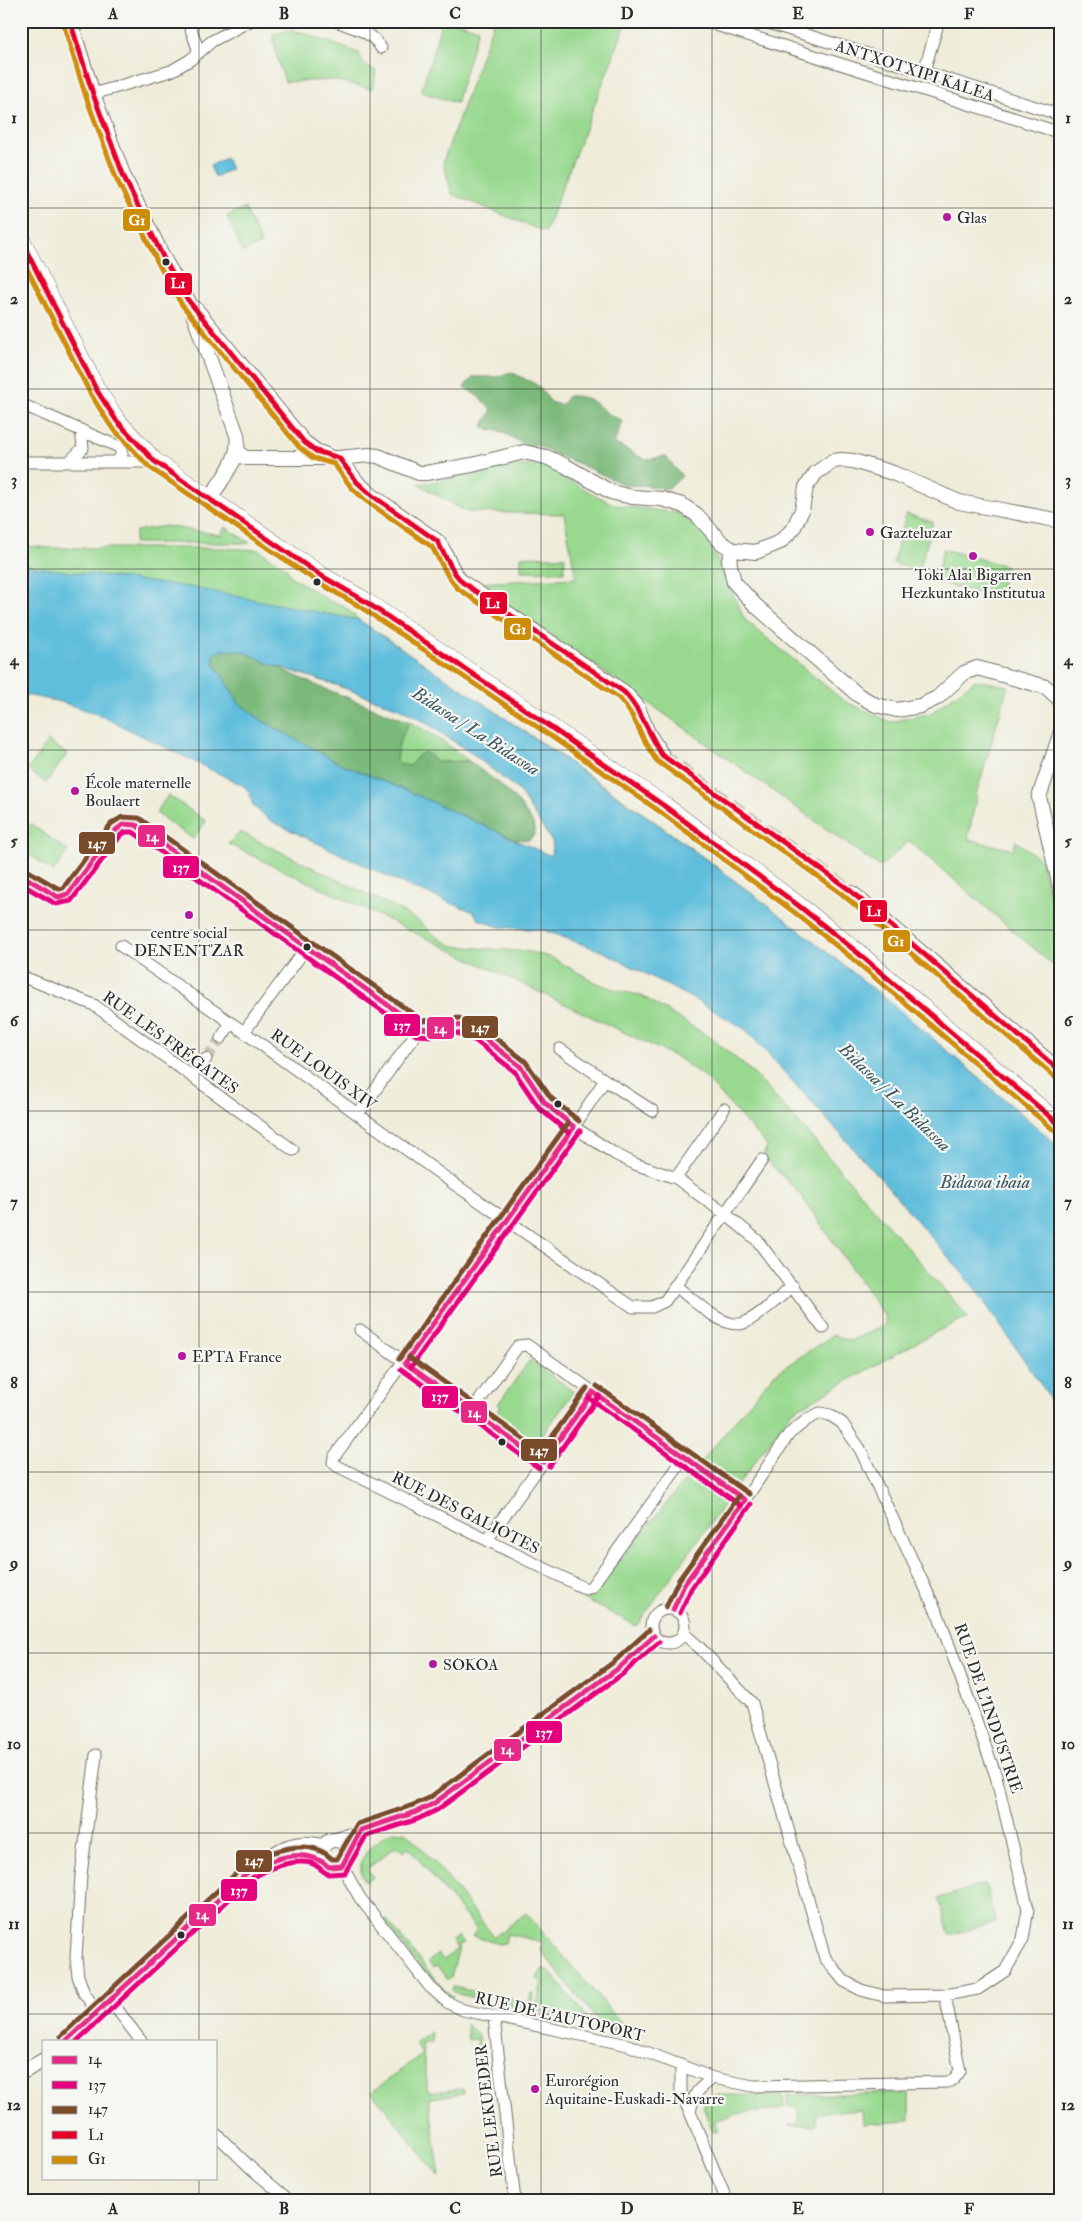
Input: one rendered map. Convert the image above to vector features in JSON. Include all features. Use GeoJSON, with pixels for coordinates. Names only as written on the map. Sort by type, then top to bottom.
{"type":"FeatureCollection","features":[{"type":"Feature","properties":{"kind":"main road"},"geometry":{"type":"LineString","coordinates":[[21,226],[31,242],[102,385],[131,432],[166,461],[324,570],[363,600],[663,806],[799,906],[858,953],[1061,1126]]}},
{"type":"Feature","properties":{"kind":"main road"},"geometry":{"type":"LineString","coordinates":[[21,240],[96,389],[161,467],[320,575],[363,600]]}},
{"type":"Feature","properties":{"kind":"street"},"geometry":{"type":"LineString","coordinates":[[70,21],[93,94],[124,177],[165,261],[188,300],[304,442],[316,451],[339,458],[357,482],[370,494],[436,541],[442,548],[453,572],[462,582],[624,692],[637,706],[648,733],[662,754]]}},
{"type":"Feature","properties":{"kind":"street"},"geometry":{"type":"LineString","coordinates":[[188,21],[199,52]]}},
{"type":"Feature","properties":{"kind":"street"},"geometry":{"type":"LineString","coordinates":[[93,94],[170,71],[227,32],[250,21]]}},
{"type":"Feature","properties":{"kind":"street"},"geometry":{"type":"LineString","coordinates":[[336,21],[370,34],[381,48]]}},
{"type":"Feature","properties":{"kind":"street","name":"ANTXOTXIPI KALEA"},"geometry":{"type":"LineString","coordinates":[[703,21],[1061,133]]}},
{"type":"Feature","properties":{"kind":"street","name":"ANTXOTXIPI KALEA"},"geometry":{"type":"LineString","coordinates":[[762,21],[1061,115]]}},
{"type":"Feature","properties":{"kind":"street"},"geometry":{"type":"LineString","coordinates":[[924,71],[939,21]]}},
{"type":"Feature","properties":{"kind":"street"},"geometry":{"type":"LineString","coordinates":[[188,300],[237,435],[238,450],[241,456],[247,458],[339,458],[369,455],[378,456],[412,470],[426,473],[472,465],[524,452],[546,457],[611,492],[632,498],[662,499],[682,505],[697,515],[722,543],[733,550],[756,552],[780,542],[793,529],[802,510],[806,487],[816,473],[833,461],[842,460],[853,461],[893,473],[959,502],[1061,521]]}},
{"type":"Feature","properties":{"kind":"street"},"geometry":{"type":"LineString","coordinates":[[21,404],[119,447],[122,454],[117,462]]}},
{"type":"Feature","properties":{"kind":"street"},"geometry":{"type":"LineString","coordinates":[[70,461],[83,448],[80,430]]}},
{"type":"Feature","properties":{"kind":"street"},"geometry":{"type":"LineString","coordinates":[[213,494],[238,450]]}},
{"type":"Feature","properties":{"kind":"street"},"geometry":{"type":"LineString","coordinates":[[21,462],[145,462],[161,467]]}},
{"type":"Feature","properties":{"kind":"street"},"geometry":{"type":"LineString","coordinates":[[733,550],[728,560],[734,582],[755,605],[851,688],[876,705],[897,710],[920,706],[937,698],[964,672],[977,668],[1046,687],[1061,702]]}},
{"type":"Feature","properties":{"kind":"street"},"geometry":{"type":"LineString","coordinates":[[1061,732],[1039,797],[1054,837],[1061,891]]}},
{"type":"Feature","properties":{"kind":"street"},"geometry":{"type":"LineString","coordinates":[[21,875],[58,896],[68,894],[116,830],[124,824],[136,825],[420,1028],[458,1025],[480,1035],[520,1066],[545,1103],[574,1127],[615,1154],[635,1164],[676,1178],[724,1213],[758,1240],[823,1328]]}},
{"type":"Feature","properties":{"kind":"street"},"geometry":{"type":"LineString","coordinates":[[852,893],[1061,1072]]}},
{"type":"Feature","properties":{"kind":"street","name":"RUE LOUIS XIV"},"geometry":{"type":"LineString","coordinates":[[121,946],[244,1032],[506,1221],[633,1307],[652,1307],[664,1300],[676,1286],[724,1213],[762,1160]]}},
{"type":"Feature","properties":{"kind":"street"},"geometry":{"type":"LineString","coordinates":[[244,1032],[307,947]]}},
{"type":"Feature","properties":{"kind":"street","name":"RUE LES FRÉGATES"},"geometry":{"type":"LineString","coordinates":[[21,976],[94,1005],[293,1150]]}},
{"type":"Feature","properties":{"kind":"street"},"geometry":{"type":"LineString","coordinates":[[221,1038],[231,1023]]}},
{"type":"Feature","properties":{"kind":"street"},"geometry":{"type":"LineString","coordinates":[[358,1114],[420,1028]]}},
{"type":"Feature","properties":{"kind":"street"},"geometry":{"type":"LineString","coordinates":[[560,1048],[653,1111]]}},
{"type":"Feature","properties":{"kind":"street"},"geometry":{"type":"LineString","coordinates":[[192,1076],[206,1059]]}},
{"type":"Feature","properties":{"kind":"street"},"geometry":{"type":"LineString","coordinates":[[404,1363],[574,1127],[605,1080]]}},
{"type":"Feature","properties":{"kind":"street"},"geometry":{"type":"LineString","coordinates":[[676,1178],[724,1109]]}},
{"type":"Feature","properties":{"kind":"street"},"geometry":{"type":"LineString","coordinates":[[676,1286],[715,1317],[732,1325],[745,1323],[793,1286]]}},
{"type":"Feature","properties":{"kind":"street"},"geometry":{"type":"LineString","coordinates":[[360,1330],[543,1462]]}},
{"type":"Feature","properties":{"kind":"street"},"geometry":{"type":"LineString","coordinates":[[472,1411],[518,1346],[522,1344],[527,1345],[745,1500]]}},
{"type":"Feature","properties":{"kind":"street","name":"RUE DES GALIOTES"},"geometry":{"type":"LineString","coordinates":[[404,1363],[334,1457],[333,1462],[337,1466],[586,1589],[590,1587],[685,1458]]}},
{"type":"Feature","properties":{"kind":"street"},"geometry":{"type":"LineString","coordinates":[[487,1540],[593,1392]]}},
{"type":"Feature","properties":{"kind":"street","name":"RUE DE L'INDUSTRIE"},"geometry":{"type":"LineString","coordinates":[[673,1610],[684,1585],[745,1500],[789,1434],[808,1419],[820,1413],[842,1423],[860,1449],[939,1617],[996,1776],[1028,1909],[1023,1939],[1005,1971],[978,1990],[945,1995],[884,1996],[861,1990],[844,1980],[825,1958],[752,1703],[699,1647],[683,1634]]}},
{"type":"Feature","properties":{"kind":"street"},"geometry":{"type":"LineString","coordinates":[[662,1610],[673,1610],[682,1616],[684,1622],[683,1634],[680,1638],[669,1644],[663,1643],[654,1636],[650,1626],[654,1616],[662,1610]]}},
{"type":"Feature","properties":{"kind":"street"},"geometry":{"type":"LineString","coordinates":[[326,1848],[361,1830],[416,1812],[433,1804],[620,1666],[654,1636]]}},
{"type":"Feature","properties":{"kind":"street"},"geometry":{"type":"LineString","coordinates":[[96,1755],[81,1875],[76,1958],[78,1976],[84,1993],[97,2011]]}},
{"type":"Feature","properties":{"kind":"street"},"geometry":{"type":"LineString","coordinates":[[326,1848],[329,1867],[342,1866],[349,1856],[349,1850],[361,1830]]}},
{"type":"Feature","properties":{"kind":"street"},"geometry":{"type":"LineString","coordinates":[[67,2040],[209,1907],[260,1864],[326,1848],[342,1841],[349,1850]]}},
{"type":"Feature","properties":{"kind":"street","name":"RUE DE L'AUTOPORT"},"geometry":{"type":"LineString","coordinates":[[342,1866],[360,1898],[430,1987],[454,2006],[494,2018],[628,2045],[713,2078],[753,2086],[948,2082],[954,2079],[960,2071],[945,1995]]}},
{"type":"Feature","properties":{"kind":"street"},"geometry":{"type":"LineString","coordinates":[[110,2000],[140,2040]]}},
{"type":"Feature","properties":{"kind":"street","name":"RUE LEKUEDER"},"geometry":{"type":"LineString","coordinates":[[494,2018],[515,2201]]}},
{"type":"Feature","properties":{"kind":"street"},"geometry":{"type":"LineString","coordinates":[[21,2073],[42,2061]]}},
{"type":"Feature","properties":{"kind":"street"},"geometry":{"type":"LineString","coordinates":[[681,2065],[681,2094],[727,2201]]}},
{"type":"Feature","properties":{"kind":"street"},"geometry":{"type":"LineString","coordinates":[[690,2112],[693,2097],[699,2088],[713,2078]]}},
{"type":"Feature","properties":{"kind":"street"},"geometry":{"type":"LineString","coordinates":[[218,2136],[253,2170],[290,2201]]}},
{"type":"Feature","properties":{"kind":"green space"},"geometry":{"type":"Polygon","coordinates":[[[442,21],[454,21],[478,29],[456,103],[421,92],[442,21]]]}},
{"type":"Feature","properties":{"kind":"green space"},"geometry":{"type":"Polygon","coordinates":[[[494,21],[627,21],[545,232],[452,194],[443,162],[494,21]]]}},
{"type":"Feature","properties":{"kind":"green space"},"geometry":{"type":"Polygon","coordinates":[[[288,30],[301,32],[359,53],[364,65],[376,71],[373,89],[332,80],[285,82],[276,54],[273,35],[288,30]]]}},
{"type":"Feature","properties":{"kind":"green space"},"geometry":{"type":"Polygon","coordinates":[[[245,208],[261,244],[242,252],[227,216],[245,208]]]}},
{"type":"Feature","properties":{"kind":"green space"},"geometry":{"type":"Polygon","coordinates":[[[511,372],[537,385],[552,403],[562,405],[568,396],[578,396],[592,401],[622,422],[614,443],[646,460],[665,456],[682,476],[669,489],[643,485],[627,486],[551,453],[535,444],[529,447],[502,432],[483,428],[492,410],[479,397],[464,387],[473,377],[496,377],[511,372]]]}},
{"type":"Feature","properties":{"kind":"green space"},"geometry":{"type":"Polygon","coordinates":[[[542,465],[615,505],[677,513],[704,532],[745,620],[844,701],[891,722],[931,713],[975,680],[1008,686],[977,792],[968,839],[1013,850],[1016,841],[1040,859],[1061,934],[1061,949],[1053,965],[909,841],[880,867],[635,693],[479,586],[476,583],[576,578],[564,514],[467,512],[418,484],[445,480],[500,466],[542,465]]]}},
{"type":"Feature","properties":{"kind":"green space"},"geometry":{"type":"Polygon","coordinates":[[[906,514],[933,522],[919,571],[893,563],[906,514]]]}},
{"type":"Feature","properties":{"kind":"green space"},"geometry":{"type":"Polygon","coordinates":[[[166,526],[221,535],[225,527],[250,543],[134,543],[136,531],[166,526]]]}},
{"type":"Feature","properties":{"kind":"green space"},"geometry":{"type":"Polygon","coordinates":[[[21,546],[259,550],[286,568],[290,576],[331,602],[343,605],[359,620],[566,760],[718,868],[806,935],[880,995],[1061,1148],[551,856],[553,843],[519,791],[474,755],[425,722],[399,708],[267,663],[252,655],[220,650],[21,596],[21,546]]]}},
{"type":"Feature","properties":{"kind":"green space"},"geometry":{"type":"Polygon","coordinates":[[[943,549],[1006,566],[998,598],[935,582],[943,549]]]}},
{"type":"Feature","properties":{"kind":"green space"},"geometry":{"type":"Polygon","coordinates":[[[521,556],[565,557],[564,572],[521,571],[521,556]]]}},
{"type":"Feature","properties":{"kind":"green space"},"geometry":{"type":"Polygon","coordinates":[[[220,650],[241,651],[252,655],[313,684],[410,722],[400,739],[396,758],[399,764],[410,766],[418,756],[425,752],[436,762],[469,761],[501,785],[519,803],[533,823],[535,834],[529,840],[514,839],[410,792],[339,763],[261,720],[239,703],[214,663],[213,655],[220,650]]]}},
{"type":"Feature","properties":{"kind":"green space"},"geometry":{"type":"Polygon","coordinates":[[[410,722],[435,736],[469,761],[436,762],[430,754],[418,756],[410,766],[399,764],[396,758],[400,739],[410,722]]]}},
{"type":"Feature","properties":{"kind":"green space"},"geometry":{"type":"Polygon","coordinates":[[[48,741],[67,754],[46,783],[28,770],[48,741]]]}},
{"type":"Feature","properties":{"kind":"green space"},"geometry":{"type":"Polygon","coordinates":[[[168,795],[206,821],[193,839],[156,813],[168,795]]]}},
{"type":"Feature","properties":{"kind":"green space"},"geometry":{"type":"Polygon","coordinates":[[[31,824],[68,851],[53,872],[21,848],[21,837],[31,824]]]}},
{"type":"Feature","properties":{"kind":"green space"},"geometry":{"type":"Polygon","coordinates":[[[240,832],[390,905],[417,920],[438,938],[453,946],[530,952],[550,957],[597,983],[642,996],[711,1038],[750,1070],[797,1121],[968,1317],[932,1334],[791,1412],[636,1626],[574,1594],[591,1594],[773,1375],[833,1335],[850,1341],[885,1325],[885,1317],[800,1194],[763,1156],[767,1146],[707,1079],[678,1058],[228,844],[240,832]]]}},
{"type":"Feature","properties":{"kind":"green space"},"geometry":{"type":"Polygon","coordinates":[[[530,1360],[574,1392],[535,1445],[491,1414],[494,1411],[496,1413],[501,1406],[498,1404],[530,1360]]]}},
{"type":"Feature","properties":{"kind":"green space"},"geometry":{"type":"Polygon","coordinates":[[[394,1831],[405,1832],[411,1837],[442,1871],[494,1937],[526,1913],[631,2034],[599,2027],[596,2019],[541,1951],[543,1942],[507,1934],[505,1943],[499,1944],[472,1936],[477,1930],[408,1847],[402,1852],[396,1846],[367,1869],[373,1877],[366,1882],[361,1866],[363,1858],[373,1845],[394,1831]]]}},
{"type":"Feature","properties":{"kind":"green space"},"geometry":{"type":"Polygon","coordinates":[[[985,1884],[996,1922],[949,1935],[939,1898],[985,1884]]]}},
{"type":"Feature","properties":{"kind":"green space"},"geometry":{"type":"Polygon","coordinates":[[[386,1919],[445,1991],[453,1996],[452,1998],[434,1983],[416,1962],[384,1921],[386,1919]]]}},
{"type":"Feature","properties":{"kind":"green space"},"geometry":{"type":"Polygon","coordinates":[[[458,1936],[464,1943],[460,1944],[451,1977],[448,1980],[437,1966],[434,1968],[428,1962],[438,1954],[444,1960],[457,1949],[452,1941],[458,1936]]]}},
{"type":"Feature","properties":{"kind":"green space"},"geometry":{"type":"Polygon","coordinates":[[[543,1968],[555,1978],[588,2019],[587,2024],[535,2012],[542,1982],[537,1978],[543,1968]]]}},
{"type":"Feature","properties":{"kind":"green space"},"geometry":{"type":"Polygon","coordinates":[[[453,1987],[482,1993],[480,1999],[458,1994],[452,1990],[453,1987]]]}},
{"type":"Feature","properties":{"kind":"green space"},"geometry":{"type":"Polygon","coordinates":[[[531,1993],[534,1994],[530,2010],[493,2002],[493,1995],[529,2003],[531,1993]]]}},
{"type":"Feature","properties":{"kind":"green space"},"geometry":{"type":"Polygon","coordinates":[[[466,2024],[478,2036],[484,2066],[481,2067],[483,2086],[476,2039],[468,2040],[466,2024]]]}},
{"type":"Feature","properties":{"kind":"green space"},"geometry":{"type":"Polygon","coordinates":[[[431,2032],[432,2042],[422,2044],[428,2092],[464,2089],[464,2093],[429,2098],[440,2177],[372,2092],[422,2054],[415,2044],[431,2032]]]}},
{"type":"Feature","properties":{"kind":"green space"},"geometry":{"type":"Polygon","coordinates":[[[909,2093],[909,2121],[863,2124],[862,2110],[816,2113],[816,2125],[790,2126],[790,2124],[799,2124],[797,2108],[788,2107],[787,2095],[909,2093]]]}},
{"type":"Feature","properties":{"kind":"green space"},"geometry":{"type":"Polygon","coordinates":[[[712,2095],[783,2095],[785,2107],[777,2110],[736,2114],[714,2121],[719,2130],[713,2132],[703,2107],[712,2095]]]}},
{"type":"Feature","properties":{"kind":"water"},"geometry":{"type":"Polygon","coordinates":[[[226,158],[231,169],[215,177],[210,166],[226,158]]]}},
{"type":"Feature","properties":{"kind":"water","name":"Bidasoa ibaia"},"geometry":{"type":"Polygon","coordinates":[[[21,563],[34,567],[189,587],[359,620],[505,718],[670,833],[767,905],[884,997],[1061,1148],[1061,1434],[1048,1395],[974,1287],[889,1188],[746,1030],[697,1001],[604,952],[543,930],[499,927],[478,919],[474,912],[410,887],[271,821],[253,806],[249,792],[244,786],[97,714],[61,702],[21,694],[21,563]],[[221,650],[213,655],[214,663],[239,703],[261,720],[339,763],[410,792],[551,856],[553,843],[519,791],[474,755],[425,722],[399,708],[267,663],[241,651],[221,650]]]}},
{"type":"Feature","properties":{"kind":"tunnel"},"geometry":{"type":"LineString","coordinates":[[662,755],[852,893]]}},
{"type":"Feature","properties":{"kind":"tunnel"},"geometry":{"type":"LineString","coordinates":[[206,1059],[221,1038]]}},
{"type":"Feature","properties":{"kind":"transit line","name":"L1"},"geometry":{"type":"LineString","coordinates":[[70,21],[93,94],[124,177],[165,261],[188,300],[304,442],[316,451],[339,458],[357,482],[370,494],[437,541],[454,572],[462,582],[624,692],[640,714],[662,755],[847,888],[1061,1072]]}},
{"type":"Feature","properties":{"kind":"transit line","name":"G1"},"geometry":{"type":"LineString","coordinates":[[63,23],[86,97],[117,180],[159,265],[182,305],[299,447],[313,458],[334,464],[351,487],[365,500],[432,547],[457,588],[619,698],[630,713],[657,761],[842,894],[1056,1078]]}},
{"type":"Feature","properties":{"kind":"transit line","name":"L1"},"geometry":{"type":"LineString","coordinates":[[21,240],[96,389],[116,420],[154,461],[320,575],[363,600],[514,702],[663,805],[799,906],[858,953],[1061,1126]]}},
{"type":"Feature","properties":{"kind":"transit line","name":"G1"},"geometry":{"type":"LineString","coordinates":[[21,257],[90,393],[110,425],[149,467],[316,581],[359,606],[659,811],[794,912],[853,959],[1056,1132]]}},
{"type":"Feature","properties":{"kind":"transit line","name":"147"},"geometry":{"type":"LineString","coordinates":[[25,869],[59,889],[63,888],[111,824],[122,817],[139,818],[423,1021],[459,1018],[484,1029],[525,1061],[551,1098],[579,1121]]}},
{"type":"Feature","properties":{"kind":"transit line","name":"14"},"geometry":{"type":"LineString","coordinates":[[21,875],[58,897],[68,894],[116,830],[124,824],[136,825],[420,1028],[432,1029],[458,1025],[480,1035],[520,1066],[545,1103],[574,1127]]}},
{"type":"Feature","properties":{"kind":"transit line","name":"137"},"geometry":{"type":"LineString","coordinates":[[21,884],[56,904],[71,901],[121,835],[126,832],[133,832],[416,1035],[432,1036],[457,1033],[476,1041],[514,1071],[539,1108],[569,1133]]}},
{"type":"Feature","properties":{"kind":"transit line","name":"147"},"geometry":{"type":"LineString","coordinates":[[399,1359],[568,1123]]}},
{"type":"Feature","properties":{"kind":"transit line","name":"14"},"geometry":{"type":"LineString","coordinates":[[405,1363],[574,1127]]}},
{"type":"Feature","properties":{"kind":"transit line","name":"137"},"geometry":{"type":"LineString","coordinates":[[411,1367],[580,1131]]}},
{"type":"Feature","properties":{"kind":"transit line","name":"147"},"geometry":{"type":"LineString","coordinates":[[409,1357],[547,1456]]}},
{"type":"Feature","properties":{"kind":"transit line","name":"14"},"geometry":{"type":"LineString","coordinates":[[405,1363],[543,1462]]}},
{"type":"Feature","properties":{"kind":"transit line","name":"137"},"geometry":{"type":"LineString","coordinates":[[401,1369],[539,1468]]}},
{"type":"Feature","properties":{"kind":"transit line","name":"147"},"geometry":{"type":"LineString","coordinates":[[597,1386],[749,1494]]}},
{"type":"Feature","properties":{"kind":"transit line","name":"147"},"geometry":{"type":"LineString","coordinates":[[537,1458],[587,1388]]}},
{"type":"Feature","properties":{"kind":"transit line","name":"14"},"geometry":{"type":"LineString","coordinates":[[593,1392],[745,1500]]}},
{"type":"Feature","properties":{"kind":"transit line","name":"14"},"geometry":{"type":"LineString","coordinates":[[543,1462],[593,1392]]}},
{"type":"Feature","properties":{"kind":"transit line","name":"137"},"geometry":{"type":"LineString","coordinates":[[549,1466],[599,1396]]}},
{"type":"Feature","properties":{"kind":"transit line","name":"137"},"geometry":{"type":"LineString","coordinates":[[589,1398],[741,1506]]}},
{"type":"Feature","properties":{"kind":"transit line","name":"147"},"geometry":{"type":"LineString","coordinates":[[666,1607],[678,1581],[739,1496]]}},
{"type":"Feature","properties":{"kind":"transit line","name":"14"},"geometry":{"type":"LineString","coordinates":[[673,1610],[684,1585],[745,1500]]}},
{"type":"Feature","properties":{"kind":"transit line","name":"137"},"geometry":{"type":"LineString","coordinates":[[680,1613],[691,1589],[751,1504]]}},
{"type":"Feature","properties":{"kind":"transit line","name":"147"},"geometry":{"type":"LineString","coordinates":[[61,2036],[244,1866],[276,1851],[300,1847],[312,1848],[323,1852],[332,1859],[337,1859],[357,1824],[429,1798],[615,1661],[649,1630]]}},
{"type":"Feature","properties":{"kind":"transit line","name":"14"},"geometry":{"type":"LineString","coordinates":[[67,2040],[248,1872],[268,1862],[289,1856],[310,1857],[329,1867],[342,1866],[361,1830],[416,1812],[433,1804],[620,1667],[654,1636]]}},
{"type":"Feature","properties":{"kind":"transit line","name":"137"},"geometry":{"type":"LineString","coordinates":[[78,2040],[252,1878],[273,1868],[296,1862],[311,1863],[328,1874],[345,1873],[366,1836],[418,1819],[437,1810],[624,1673],[659,1642]]}},
{"type":"Feature","properties":{"kind":"place","name":"Glas"},"geometry":{"type":"Point","coordinates":[947,217]}},
{"type":"Feature","properties":{"kind":"place","name":"Gazteluzar"},"geometry":{"type":"Point","coordinates":[870,532]}},
{"type":"Feature","properties":{"kind":"place","name":"Toki Alai Bigarren Hezkuntako Institutua"},"geometry":{"type":"Point","coordinates":[973,556]}},
{"type":"Feature","properties":{"kind":"place","name":"École maternelle Boulaert"},"geometry":{"type":"Point","coordinates":[75,791]}},
{"type":"Feature","properties":{"kind":"place","name":"centre social DENENTZAR"},"geometry":{"type":"Point","coordinates":[189,915]}},
{"type":"Feature","properties":{"kind":"place","name":"EPTA France"},"geometry":{"type":"Point","coordinates":[182,1356]}},
{"type":"Feature","properties":{"kind":"place","name":"SOKOA"},"geometry":{"type":"Point","coordinates":[433,1664]}},
{"type":"Feature","properties":{"kind":"place","name":"Eurorégion Aquitaine-Euskadi-Navarre"},"geometry":{"type":"Point","coordinates":[535,2089]}},
{"type":"Feature","properties":{"kind":"water label","name":"Bidasoa / La Bidassoa"},"geometry":{"type":"Point","coordinates":[476,731]}},
{"type":"Feature","properties":{"kind":"water label","name":"Bidasoa / La Bidassoa"},"geometry":{"type":"Point","coordinates":[895,1097]}}]}
